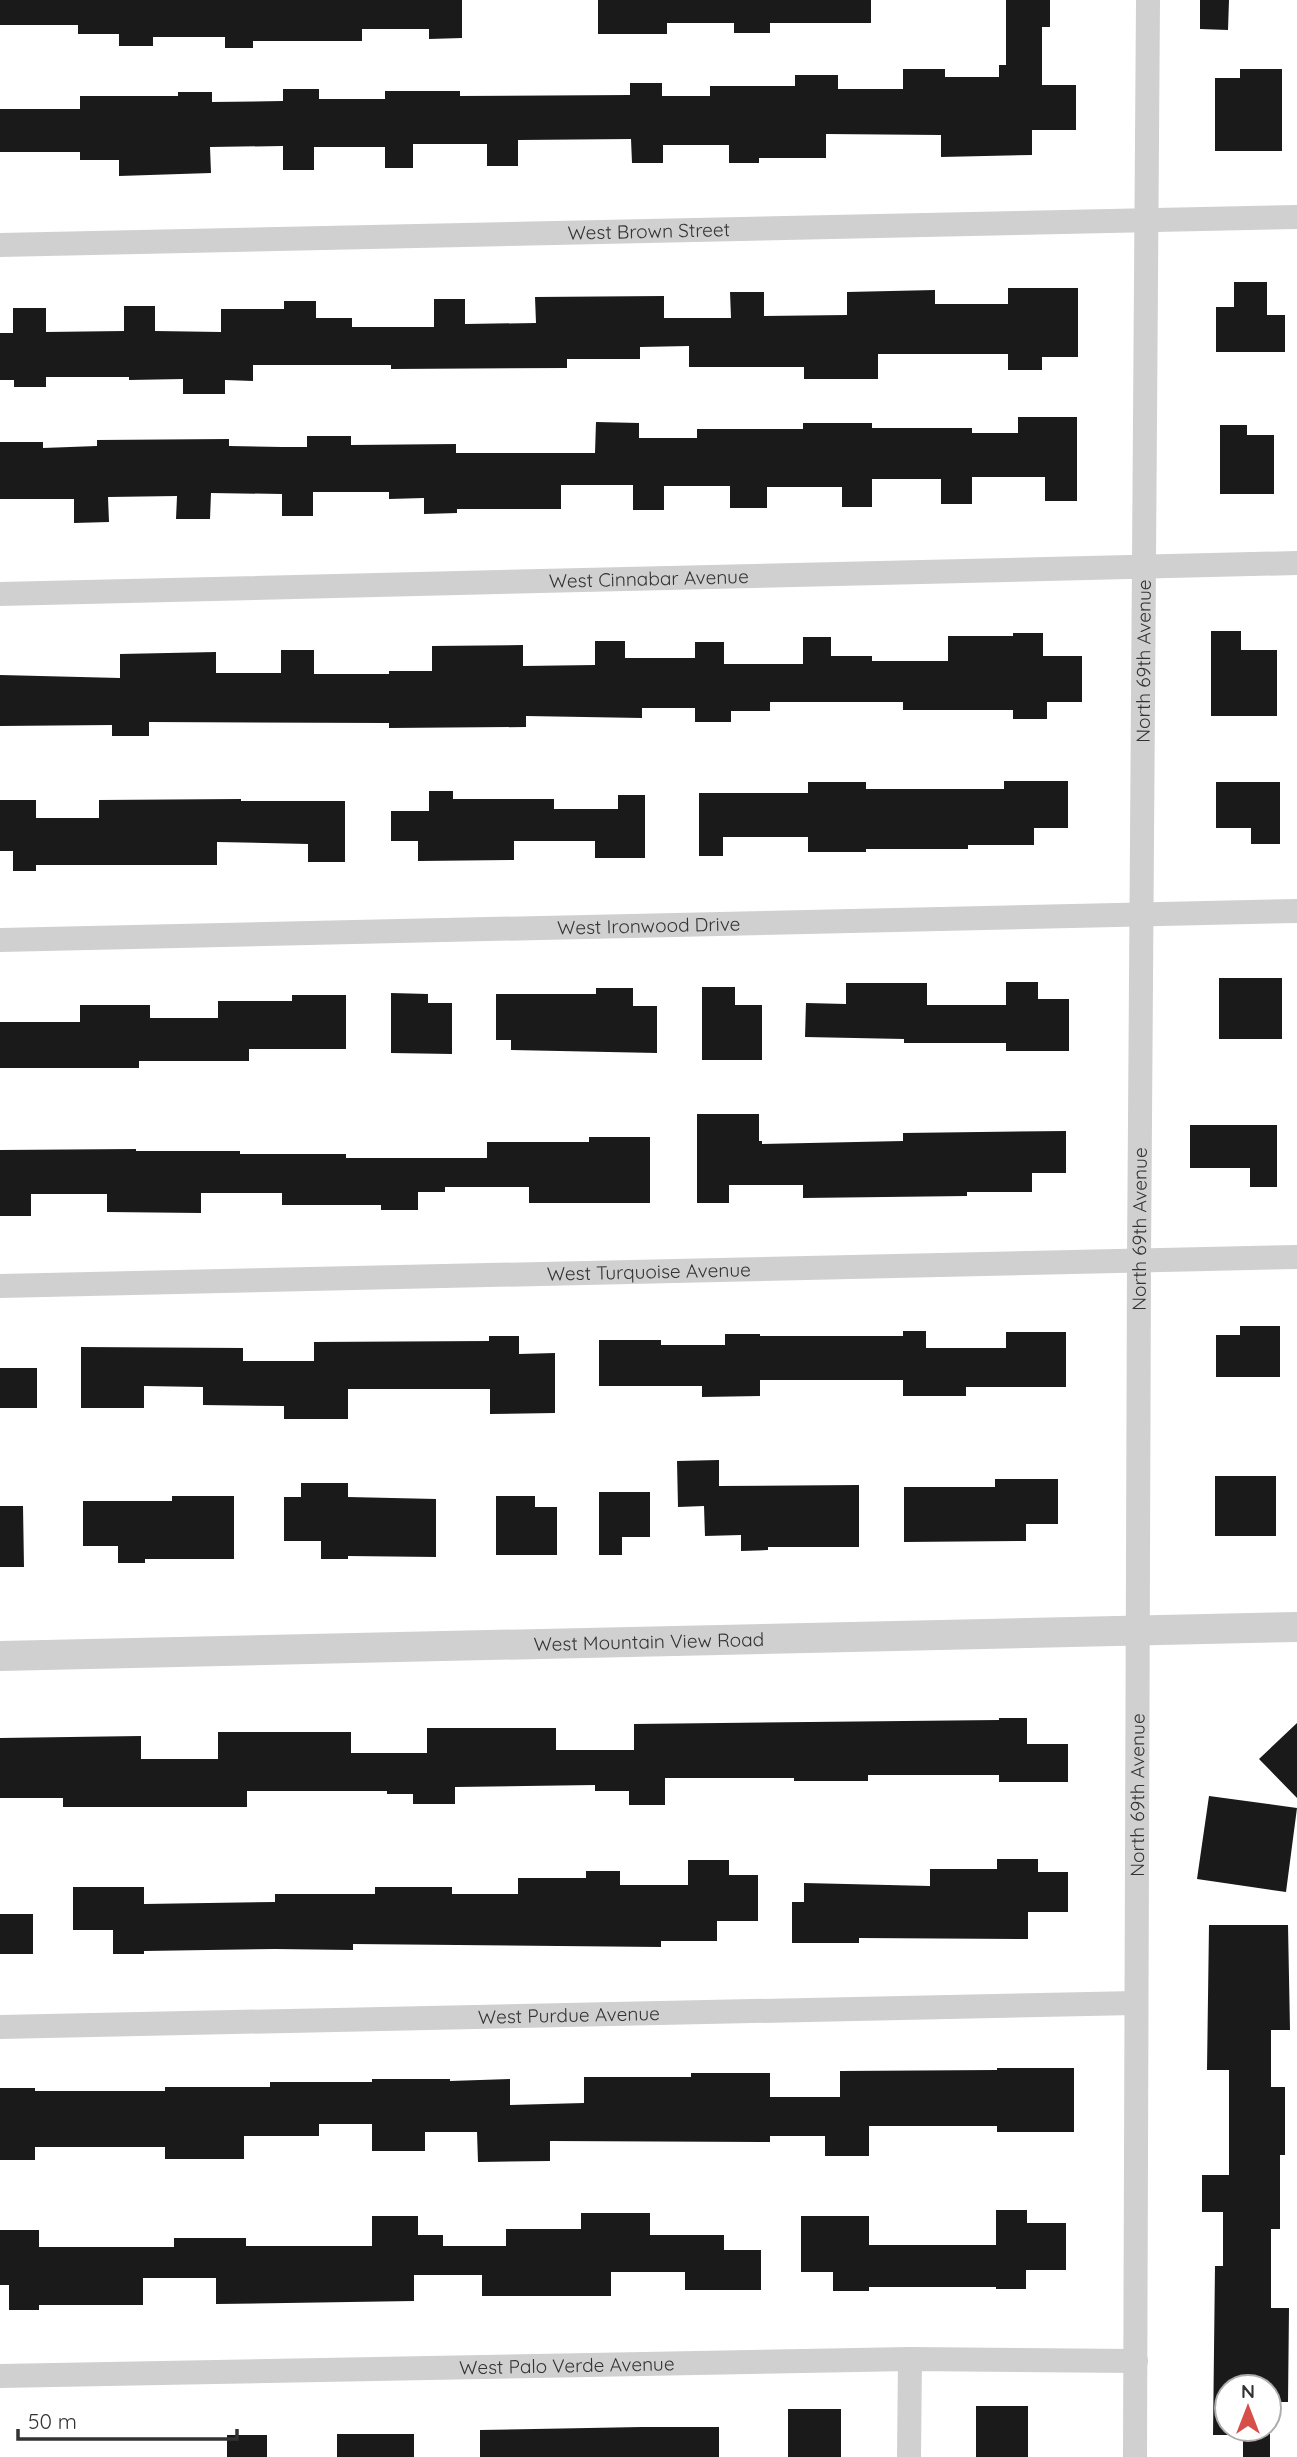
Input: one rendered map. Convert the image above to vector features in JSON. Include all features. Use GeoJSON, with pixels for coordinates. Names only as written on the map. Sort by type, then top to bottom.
{"type":"FeatureCollection","features":[{"type":"Feature","properties":{"kind":"street","name":"North 69th Avenue"},"geometry":{"type":"LineString","coordinates":[[1135,2457],[1139,1260],[1148,0]]}},
{"type":"Feature","properties":{"kind":"street","name":"West Brown Street"},"geometry":{"type":"LineString","coordinates":[[0,245],[1297,217]]}},
{"type":"Feature","properties":{"kind":"street","name":"West Cinnabar Avenue"},"geometry":{"type":"LineString","coordinates":[[0,594],[1297,563]]}},
{"type":"Feature","properties":{"kind":"street","name":"West Ironwood Drive"},"geometry":{"type":"LineString","coordinates":[[0,940],[1297,911]]}},
{"type":"Feature","properties":{"kind":"street","name":"West Turquoise Avenue"},"geometry":{"type":"LineString","coordinates":[[0,1286],[1297,1257]]}},
{"type":"Feature","properties":{"kind":"street","name":"West Mountain View Road"},"geometry":{"type":"LineString","coordinates":[[0,1656],[1297,1626]]}},
{"type":"Feature","properties":{"kind":"street","name":"West Purdue Avenue"},"geometry":{"type":"LineString","coordinates":[[0,2027],[1136,2003]]}},
{"type":"Feature","properties":{"kind":"street","name":"West Palo Verde Avenue"},"geometry":{"type":"LineString","coordinates":[[0,2375],[910,2359],[1136,2361]]}},
{"type":"Feature","properties":{"kind":"street"},"geometry":{"type":"LineString","coordinates":[[909,2457],[910,2359]]}},
{"type":"Feature","properties":{"kind":"building"},"geometry":{"type":"Polygon","coordinates":[[[0,0],[462,0],[462,38],[429,39],[429,29],[362,29],[362,41],[253,41],[253,48],[225,48],[225,37],[153,37],[153,46],[119,46],[119,34],[78,34],[78,25],[0,25],[0,0]]]}},
{"type":"Feature","properties":{"kind":"building"},"geometry":{"type":"Polygon","coordinates":[[[598,0],[871,0],[871,23],[770,23],[770,33],[734,33],[734,23],[667,23],[667,34],[598,34],[598,0]]]}},
{"type":"Feature","properties":{"kind":"building"},"geometry":{"type":"Polygon","coordinates":[[[1006,0],[1050,0],[1050,27],[1042,27],[1042,85],[1076,85],[1076,130],[1032,130],[1032,155],[941,157],[941,135],[826,134],[826,158],[759,158],[759,163],[729,163],[729,145],[663,145],[663,163],[632,163],[631,139],[518,140],[518,166],[487,166],[487,144],[413,144],[413,168],[385,168],[385,147],[314,147],[314,170],[283,170],[283,146],[210,147],[211,173],[119,176],[119,160],[80,160],[80,152],[0,152],[0,109],[80,109],[80,96],[178,96],[178,92],[212,92],[212,102],[283,101],[283,89],[319,89],[319,99],[385,99],[385,91],[460,91],[460,96],[630,95],[630,83],[662,83],[662,96],[710,96],[710,86],[795,86],[795,75],[838,75],[838,89],[903,89],[903,69],[945,69],[945,77],[999,77],[999,65],[1006,65],[1006,0]]]}},
{"type":"Feature","properties":{"kind":"building"},"geometry":{"type":"Polygon","coordinates":[[[1200,0],[1229,0],[1228,30],[1200,29],[1200,0]]]}},
{"type":"Feature","properties":{"kind":"building"},"geometry":{"type":"Polygon","coordinates":[[[1240,69],[1282,69],[1282,151],[1215,151],[1215,78],[1240,78],[1240,69]]]}},
{"type":"Feature","properties":{"kind":"building"},"geometry":{"type":"Polygon","coordinates":[[[1234,282],[1267,282],[1267,315],[1285,315],[1285,352],[1216,352],[1216,307],[1234,307],[1234,282]]]}},
{"type":"Feature","properties":{"kind":"building"},"geometry":{"type":"Polygon","coordinates":[[[1008,288],[1078,288],[1078,357],[1042,357],[1042,370],[1008,370],[1008,354],[878,354],[878,379],[804,379],[804,367],[689,367],[689,346],[640,347],[640,359],[567,359],[567,368],[391,369],[391,365],[253,365],[253,381],[225,380],[225,394],[183,394],[183,379],[46,377],[46,387],[14,387],[14,380],[0,380],[0,333],[13,333],[13,308],[46,308],[46,332],[124,331],[124,306],[155,306],[155,331],[221,332],[221,309],[284,309],[284,301],[316,301],[316,318],[352,318],[352,327],[434,327],[434,299],[465,299],[465,324],[536,323],[535,297],[664,296],[664,318],[731,318],[730,292],[764,292],[764,316],[847,315],[847,292],[935,290],[935,304],[1008,304],[1008,288]]]}},
{"type":"Feature","properties":{"kind":"building"},"geometry":{"type":"Polygon","coordinates":[[[1018,417],[1077,417],[1077,501],[1045,501],[1045,477],[972,477],[972,504],[941,504],[941,479],[872,479],[872,507],[842,507],[842,487],[767,487],[767,508],[730,508],[730,486],[664,486],[664,510],[633,510],[633,485],[561,485],[561,509],[457,509],[457,513],[424,514],[424,498],[389,499],[389,492],[313,492],[313,516],[282,516],[282,494],[211,493],[210,519],[176,519],[177,496],[108,497],[109,522],[74,523],[74,499],[0,499],[0,442],[43,442],[43,448],[97,446],[97,440],[229,439],[229,446],[307,447],[307,436],[351,436],[351,445],[456,444],[456,453],[595,453],[596,422],[639,423],[639,438],[697,438],[697,429],[803,429],[803,423],[872,423],[872,428],[972,428],[972,433],[1018,433],[1018,417]]]}},
{"type":"Feature","properties":{"kind":"building"},"geometry":{"type":"Polygon","coordinates":[[[1220,425],[1247,425],[1247,435],[1274,435],[1274,494],[1220,494],[1220,425]]]}},
{"type":"Feature","properties":{"kind":"building"},"geometry":{"type":"Polygon","coordinates":[[[1211,631],[1241,631],[1241,650],[1277,650],[1277,716],[1211,716],[1211,631]]]}},
{"type":"Feature","properties":{"kind":"building"},"geometry":{"type":"Polygon","coordinates":[[[1013,633],[1043,633],[1043,656],[1082,656],[1082,702],[1047,702],[1047,719],[1013,719],[1013,710],[903,710],[903,702],[770,702],[770,711],[731,711],[731,722],[695,722],[695,708],[642,708],[642,718],[526,716],[526,727],[389,728],[389,723],[149,722],[149,736],[112,736],[112,725],[0,726],[0,675],[120,678],[120,654],[216,652],[216,673],[281,673],[281,650],[314,650],[314,674],[389,674],[389,671],[432,671],[432,646],[523,645],[523,666],[595,665],[595,641],[625,641],[625,658],[695,658],[695,642],[724,642],[724,664],[803,664],[803,637],[831,637],[831,656],[872,656],[872,661],[948,661],[948,636],[1013,636],[1013,633]]]}},
{"type":"Feature","properties":{"kind":"building"},"geometry":{"type":"Polygon","coordinates":[[[1004,781],[1068,781],[1068,828],[1034,828],[1034,845],[968,845],[968,849],[866,849],[866,852],[808,852],[808,837],[723,837],[723,856],[699,856],[699,793],[808,793],[808,782],[866,782],[866,789],[1004,789],[1004,781]]]}},
{"type":"Feature","properties":{"kind":"building"},"geometry":{"type":"Polygon","coordinates":[[[1216,782],[1280,782],[1280,844],[1251,844],[1251,828],[1216,828],[1216,782]]]}},
{"type":"Feature","properties":{"kind":"building"},"geometry":{"type":"Polygon","coordinates":[[[429,791],[453,791],[453,799],[554,799],[554,809],[618,809],[618,795],[645,795],[645,858],[595,858],[595,841],[514,841],[514,860],[418,861],[418,841],[391,841],[391,811],[429,811],[429,791]]]}},
{"type":"Feature","properties":{"kind":"building"},"geometry":{"type":"Polygon","coordinates":[[[0,800],[36,800],[36,818],[99,818],[99,800],[345,801],[345,862],[308,862],[308,844],[217,842],[217,865],[36,865],[36,871],[13,871],[13,851],[0,851],[0,800]]]}},
{"type":"Feature","properties":{"kind":"building"},"geometry":{"type":"Polygon","coordinates":[[[1219,978],[1282,978],[1282,1039],[1219,1039],[1219,978]]]}},
{"type":"Feature","properties":{"kind":"building"},"geometry":{"type":"Polygon","coordinates":[[[1006,982],[1038,982],[1038,999],[1069,999],[1069,1051],[1006,1051],[1006,1043],[904,1043],[904,1039],[805,1037],[806,1003],[846,1004],[846,983],[927,983],[927,1005],[1006,1005],[1006,982]]]}},
{"type":"Feature","properties":{"kind":"building"},"geometry":{"type":"Polygon","coordinates":[[[702,987],[735,987],[735,1005],[762,1005],[762,1060],[702,1060],[702,987]]]}},
{"type":"Feature","properties":{"kind":"building"},"geometry":{"type":"Polygon","coordinates":[[[596,988],[633,988],[633,1006],[657,1006],[657,1053],[511,1050],[511,1040],[496,1040],[496,994],[596,994],[596,988]]]}},
{"type":"Feature","properties":{"kind":"building"},"geometry":{"type":"Polygon","coordinates":[[[391,993],[428,994],[428,1003],[452,1003],[452,1054],[391,1053],[391,993]]]}},
{"type":"Feature","properties":{"kind":"building"},"geometry":{"type":"Polygon","coordinates":[[[292,995],[346,995],[346,1049],[249,1049],[249,1061],[139,1061],[139,1068],[0,1068],[0,1022],[80,1022],[80,1005],[150,1005],[150,1018],[218,1018],[218,1001],[292,1001],[292,995]]]}},
{"type":"Feature","properties":{"kind":"building"},"geometry":{"type":"Polygon","coordinates":[[[697,1114],[759,1114],[759,1141],[762,1141],[762,1144],[903,1141],[903,1133],[1066,1131],[1066,1173],[1032,1173],[1032,1192],[967,1192],[967,1196],[803,1198],[803,1185],[729,1185],[729,1203],[697,1203],[697,1114]]]}},
{"type":"Feature","properties":{"kind":"building"},"geometry":{"type":"Polygon","coordinates":[[[1190,1125],[1277,1125],[1277,1187],[1250,1187],[1250,1168],[1190,1168],[1190,1125]]]}},
{"type":"Feature","properties":{"kind":"building"},"geometry":{"type":"Polygon","coordinates":[[[589,1137],[650,1137],[650,1203],[529,1203],[529,1187],[445,1187],[445,1192],[418,1192],[418,1210],[381,1210],[381,1205],[282,1205],[282,1193],[201,1193],[201,1213],[107,1212],[107,1194],[31,1194],[31,1216],[0,1216],[0,1150],[136,1149],[240,1151],[240,1154],[346,1154],[346,1158],[487,1158],[487,1142],[589,1142],[589,1137]]]}},
{"type":"Feature","properties":{"kind":"building"},"geometry":{"type":"Polygon","coordinates":[[[1240,1326],[1280,1326],[1280,1377],[1216,1377],[1216,1335],[1240,1335],[1240,1326]]]}},
{"type":"Feature","properties":{"kind":"building"},"geometry":{"type":"Polygon","coordinates":[[[903,1331],[926,1331],[926,1348],[1006,1348],[1006,1332],[1066,1332],[1066,1387],[966,1387],[966,1396],[903,1396],[903,1380],[760,1380],[760,1396],[702,1397],[702,1386],[599,1386],[599,1340],[661,1340],[661,1345],[725,1345],[725,1334],[903,1336],[903,1331]]]}},
{"type":"Feature","properties":{"kind":"building"},"geometry":{"type":"Polygon","coordinates":[[[489,1336],[519,1336],[519,1354],[555,1353],[555,1413],[490,1414],[490,1389],[348,1389],[348,1419],[284,1419],[284,1406],[203,1405],[203,1387],[144,1386],[144,1408],[81,1408],[81,1347],[243,1348],[243,1361],[314,1361],[314,1342],[489,1341],[489,1336]]]}},
{"type":"Feature","properties":{"kind":"building"},"geometry":{"type":"Polygon","coordinates":[[[0,1368],[37,1368],[37,1408],[0,1408],[0,1368]]]}},
{"type":"Feature","properties":{"kind":"building"},"geometry":{"type":"Polygon","coordinates":[[[719,1460],[719,1486],[859,1485],[859,1547],[768,1547],[768,1550],[741,1551],[741,1535],[705,1536],[704,1506],[678,1507],[677,1461],[719,1460]]]}},
{"type":"Feature","properties":{"kind":"building"},"geometry":{"type":"Polygon","coordinates":[[[1215,1476],[1276,1476],[1276,1536],[1215,1536],[1215,1476]]]}},
{"type":"Feature","properties":{"kind":"building"},"geometry":{"type":"Polygon","coordinates":[[[995,1479],[1058,1479],[1058,1524],[1026,1524],[1026,1541],[904,1542],[904,1487],[995,1487],[995,1479]]]}},
{"type":"Feature","properties":{"kind":"building"},"geometry":{"type":"Polygon","coordinates":[[[301,1483],[348,1483],[348,1497],[436,1499],[436,1557],[348,1556],[348,1559],[321,1559],[321,1541],[284,1541],[284,1497],[301,1497],[301,1483]]]}},
{"type":"Feature","properties":{"kind":"building"},"geometry":{"type":"Polygon","coordinates":[[[599,1492],[650,1492],[650,1537],[622,1537],[622,1555],[599,1555],[599,1492]]]}},
{"type":"Feature","properties":{"kind":"building"},"geometry":{"type":"Polygon","coordinates":[[[172,1496],[234,1496],[234,1559],[145,1559],[145,1563],[118,1563],[118,1546],[83,1546],[83,1501],[172,1501],[172,1496]]]}},
{"type":"Feature","properties":{"kind":"building"},"geometry":{"type":"Polygon","coordinates":[[[496,1496],[535,1496],[535,1507],[557,1507],[557,1555],[496,1555],[496,1496]]]}},
{"type":"Feature","properties":{"kind":"building"},"geometry":{"type":"Polygon","coordinates":[[[0,1506],[23,1506],[24,1567],[0,1567],[0,1506]]]}},
{"type":"Feature","properties":{"kind":"building"},"geometry":{"type":"Polygon","coordinates":[[[1027,1718],[1027,1744],[1068,1744],[1068,1782],[999,1782],[999,1775],[868,1775],[868,1781],[665,1778],[665,1805],[629,1805],[629,1791],[595,1791],[595,1785],[455,1787],[455,1804],[413,1804],[413,1794],[387,1794],[387,1791],[247,1791],[247,1807],[63,1807],[63,1798],[0,1798],[0,1738],[141,1736],[141,1759],[218,1759],[218,1732],[351,1732],[351,1753],[427,1753],[427,1728],[556,1728],[556,1750],[634,1750],[634,1724],[1027,1718]]]}},
{"type":"Feature","properties":{"kind":"building"},"geometry":{"type":"Polygon","coordinates":[[[1297,1723],[1297,1798],[1259,1759],[1297,1723]]]}},
{"type":"Feature","properties":{"kind":"building"},"geometry":{"type":"Polygon","coordinates":[[[1209,1796],[1297,1808],[1286,1892],[1197,1879],[1209,1796]]]}},
{"type":"Feature","properties":{"kind":"building"},"geometry":{"type":"Polygon","coordinates":[[[997,1859],[1038,1859],[1038,1872],[1068,1872],[1068,1912],[1028,1912],[1028,1939],[859,1938],[859,1943],[792,1943],[792,1902],[804,1902],[804,1883],[930,1886],[930,1869],[997,1869],[997,1859]]]}},
{"type":"Feature","properties":{"kind":"building"},"geometry":{"type":"Polygon","coordinates":[[[688,1860],[729,1860],[729,1875],[758,1875],[758,1921],[717,1921],[717,1941],[661,1941],[661,1947],[353,1944],[353,1950],[144,1951],[144,1954],[113,1954],[113,1930],[73,1930],[73,1887],[144,1887],[144,1904],[275,1902],[275,1894],[375,1894],[375,1887],[452,1887],[452,1894],[518,1894],[518,1878],[586,1878],[586,1871],[620,1871],[620,1885],[688,1885],[688,1860]]]}},
{"type":"Feature","properties":{"kind":"building"},"geometry":{"type":"Polygon","coordinates":[[[0,1914],[33,1914],[33,1954],[0,1954],[0,1914]]]}},
{"type":"Feature","properties":{"kind":"building"},"geometry":{"type":"Polygon","coordinates":[[[1209,1925],[1288,1925],[1290,2030],[1271,2030],[1271,2087],[1285,2087],[1285,2155],[1280,2155],[1280,2229],[1271,2229],[1271,2308],[1289,2308],[1288,2402],[1283,2402],[1283,2373],[1214,2373],[1215,2266],[1223,2266],[1223,2212],[1202,2212],[1202,2175],[1229,2175],[1229,2070],[1207,2070],[1209,1925]]]}},
{"type":"Feature","properties":{"kind":"building"},"geometry":{"type":"Polygon","coordinates":[[[1074,2068],[1074,2132],[997,2132],[997,2126],[869,2126],[869,2156],[825,2156],[825,2136],[770,2136],[770,2142],[550,2141],[550,2161],[478,2162],[477,2132],[425,2132],[425,2151],[372,2151],[372,2124],[319,2124],[319,2136],[244,2136],[244,2159],[165,2159],[165,2147],[35,2147],[35,2160],[0,2160],[0,2088],[35,2088],[35,2091],[165,2091],[165,2087],[270,2087],[270,2082],[510,2079],[510,2105],[584,2103],[584,2077],[691,2077],[691,2073],[770,2073],[770,2097],[840,2097],[840,2071],[1074,2068]]]}},
{"type":"Feature","properties":{"kind":"building"},"geometry":{"type":"Polygon","coordinates":[[[996,2210],[1027,2210],[1027,2223],[1066,2223],[1066,2270],[1026,2270],[1026,2289],[869,2287],[869,2291],[833,2291],[833,2272],[801,2272],[801,2216],[869,2216],[869,2245],[996,2245],[996,2210]]]}},
{"type":"Feature","properties":{"kind":"building"},"geometry":{"type":"Polygon","coordinates":[[[581,2213],[650,2213],[650,2235],[724,2235],[724,2250],[761,2250],[761,2290],[685,2290],[685,2272],[611,2272],[611,2296],[482,2296],[482,2275],[414,2275],[414,2301],[216,2304],[216,2278],[143,2278],[143,2305],[39,2305],[39,2310],[9,2310],[9,2285],[0,2285],[0,2230],[39,2230],[39,2247],[174,2247],[174,2238],[246,2238],[246,2246],[372,2246],[372,2216],[418,2216],[418,2235],[443,2235],[443,2246],[506,2246],[506,2229],[581,2229],[581,2213]]]}},
{"type":"Feature","properties":{"kind":"building"},"geometry":{"type":"Polygon","coordinates":[[[976,2406],[1028,2406],[1028,2457],[976,2457],[976,2406]]]}},
{"type":"Feature","properties":{"kind":"building"},"geometry":{"type":"Polygon","coordinates":[[[788,2409],[841,2409],[841,2457],[788,2457],[788,2409]]]}},
{"type":"Feature","properties":{"kind":"building"},"geometry":{"type":"Polygon","coordinates":[[[719,2427],[719,2457],[480,2457],[480,2430],[719,2427]]]}},
{"type":"Feature","properties":{"kind":"building"},"geometry":{"type":"Polygon","coordinates":[[[337,2434],[414,2434],[414,2457],[337,2457],[337,2434]]]}},
{"type":"Feature","properties":{"kind":"building"},"geometry":{"type":"Polygon","coordinates":[[[227,2435],[267,2435],[267,2457],[227,2457],[227,2435]]]}},
{"type":"Feature","properties":{"kind":"building"},"geometry":{"type":"Polygon","coordinates":[[[1243,2443],[1270,2443],[1270,2457],[1243,2457],[1243,2443]]]}}]}
